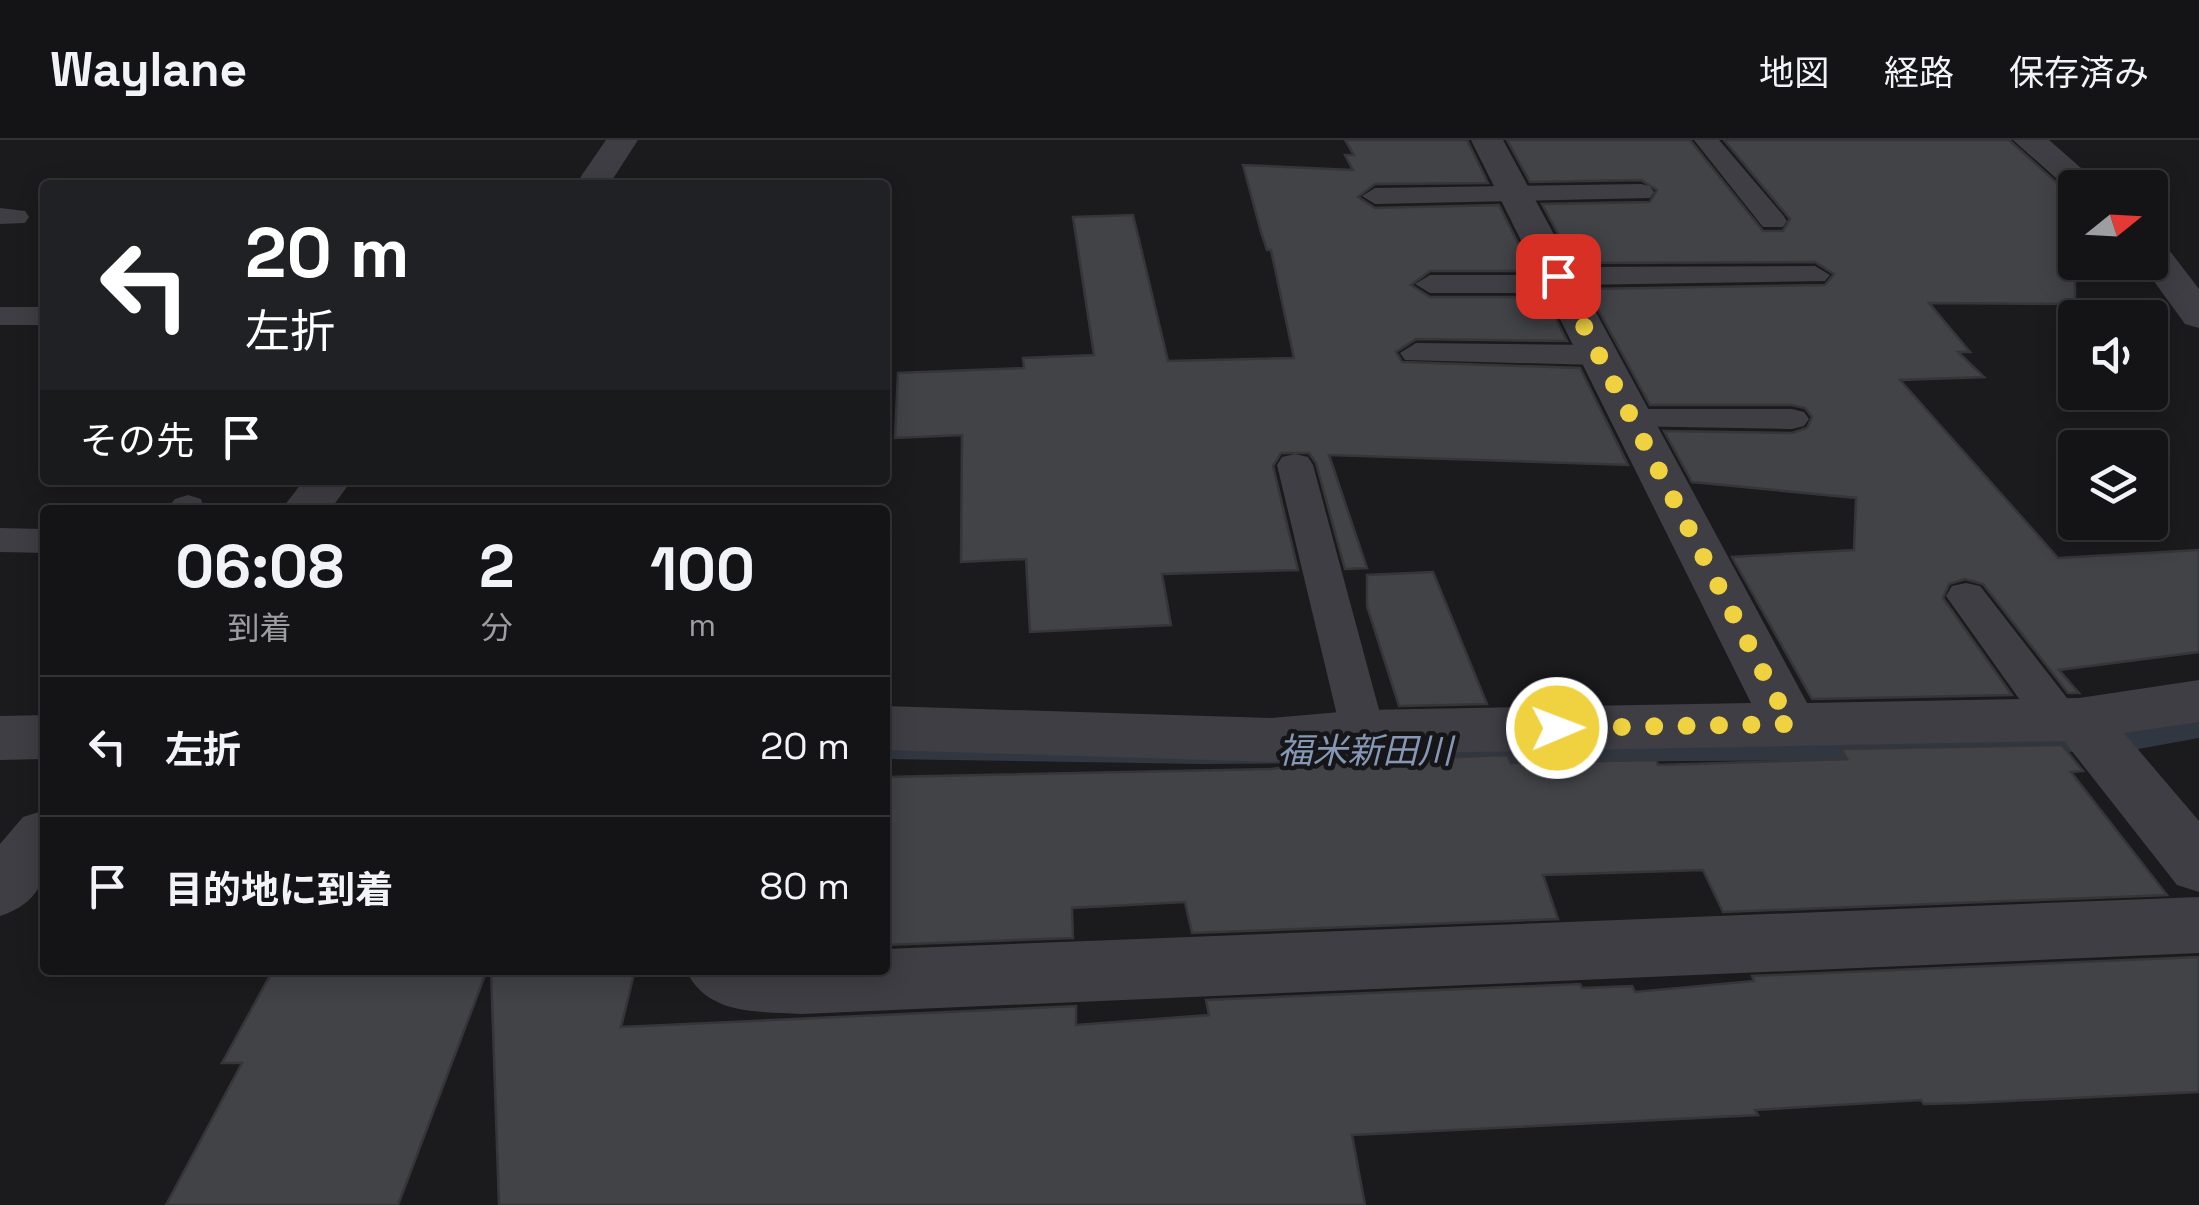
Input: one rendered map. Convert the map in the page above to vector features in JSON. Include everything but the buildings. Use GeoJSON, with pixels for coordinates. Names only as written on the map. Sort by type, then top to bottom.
{"type":"FeatureCollection","features":[{"type":"Feature","properties":{"kind":"street"},"geometry":{"type":"LineString","coordinates":[[595,180],[622,140]]}},
{"type":"Feature","properties":{"kind":"street"},"geometry":{"type":"LineString","coordinates":[[1487,140],[1790,724]]}},
{"type":"Feature","properties":{"kind":"street"},"geometry":{"type":"LineString","coordinates":[[2029,140],[2065,170]]}},
{"type":"Feature","properties":{"kind":"street"},"geometry":{"type":"LineString","coordinates":[[2168,274],[2199,316]]}},
{"type":"Feature","properties":{"kind":"street"},"geometry":{"type":"LineString","coordinates":[[310,505],[325,485]]}},
{"type":"Feature","properties":{"kind":"street"},"geometry":{"type":"LineString","coordinates":[[890,728],[1271,740],[1362,732],[1790,724],[2083,732],[2199,701]]}},
{"type":"Feature","properties":{"kind":"street"},"geometry":{"type":"LineString","coordinates":[[2083,732],[2199,866]]}},
{"type":"Feature","properties":{"kind":"street"},"geometry":{"type":"LineString","coordinates":[[0,738],[40,737]]}},
{"type":"Feature","properties":{"kind":"street"},"geometry":{"type":"LineString","coordinates":[[0,889],[40,841]]}},
{"type":"Feature","properties":{"kind":"street"},"geometry":{"type":"LineString","coordinates":[[731,975],[742,980],[802,983],[2199,925]]}},
{"type":"Feature","properties":{"kind":"lane"},"geometry":{"type":"LineString","coordinates":[[1706,140],[1773,221]]}},
{"type":"Feature","properties":{"kind":"lane"},"geometry":{"type":"LineString","coordinates":[[1376,196],[1641,192]]}},
{"type":"Feature","properties":{"kind":"lane"},"geometry":{"type":"LineString","coordinates":[[1430,284],[1815,275]]}},
{"type":"Feature","properties":{"kind":"lane"},"geometry":{"type":"LineString","coordinates":[[0,316],[40,316]]}},
{"type":"Feature","properties":{"kind":"lane"},"geometry":{"type":"LineString","coordinates":[[1416,352],[1598,355]]}},
{"type":"Feature","properties":{"kind":"lane"},"geometry":{"type":"LineString","coordinates":[[1632,420],[1792,419]]}},
{"type":"Feature","properties":{"kind":"lane"},"geometry":{"type":"LineString","coordinates":[[1294,465],[1362,732]]}},
{"type":"Feature","properties":{"kind":"lane"},"geometry":{"type":"LineString","coordinates":[[0,540],[40,541]]}},
{"type":"Feature","properties":{"kind":"lane"},"geometry":{"type":"LineString","coordinates":[[1966,596],[2083,732]]}},
{"type":"Feature","properties":{"kind":"water","name":"福米新田川"},"geometry":{"type":"Polygon","coordinates":[[[2199,715],[2199,738],[2138,749],[1881,760],[1204,764],[890,759],[890,734],[2199,715]]]}},
{"type":"Feature","properties":{"kind":"route"},"geometry":{"type":"LineString","coordinates":[[1557,728],[1790,724],[1558,276]]}}]}
